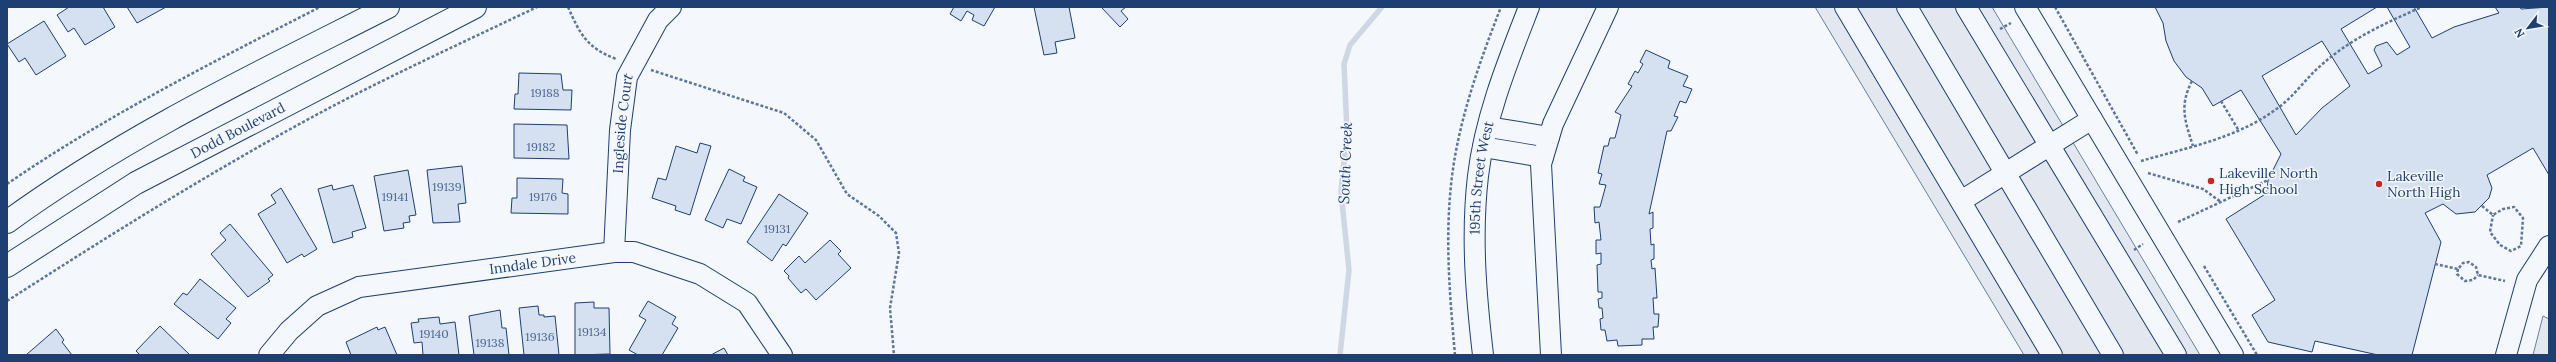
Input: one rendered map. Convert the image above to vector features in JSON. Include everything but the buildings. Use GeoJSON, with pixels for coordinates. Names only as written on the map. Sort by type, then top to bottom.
{"type":"FeatureCollection","features":[{"type":"Feature","properties":{"kind":"main road"},"geometry":{"type":"LineString","coordinates":[[7,222],[107,157],[200,103],[388,7]]}},
{"type":"Feature","properties":{"kind":"main road","name":"Dodd Boulevard"},"geometry":{"type":"LineString","coordinates":[[7,266],[136,183],[475,7]]}},
{"type":"Feature","properties":{"kind":"street","name":"Ingleside Court"},"geometry":{"type":"LineString","coordinates":[[614,252],[620,130],[626,77],[658,20],[671,7]]}},
{"type":"Feature","properties":{"kind":"street","name":"195th Street West"},"geometry":{"type":"LineString","coordinates":[[1483,355],[1476,294],[1474,233],[1478,174],[1488,127],[1507,64],[1529,7]]}},
{"type":"Feature","properties":{"kind":"street"},"geometry":{"type":"LineString","coordinates":[[1550,355],[1541,164],[1549,137],[1608,7]]}},
{"type":"Feature","properties":{"kind":"street"},"geometry":{"type":"LineString","coordinates":[[1845,7],[2052,355]]}},
{"type":"Feature","properties":{"kind":"street"},"geometry":{"type":"LineString","coordinates":[[1907,7],[2113,355]]}},
{"type":"Feature","properties":{"kind":"street"},"geometry":{"type":"LineString","coordinates":[[1966,7],[2176,355]]}},
{"type":"Feature","properties":{"kind":"street"},"geometry":{"type":"LineString","coordinates":[[2025,7],[2233,355]]}},
{"type":"Feature","properties":{"kind":"street"},"geometry":{"type":"LineString","coordinates":[[1961,201],[2092,119]]}},
{"type":"Feature","properties":{"kind":"street"},"geometry":{"type":"LineString","coordinates":[[1488,127],[1549,137]]}},
{"type":"Feature","properties":{"kind":"street"},"geometry":{"type":"LineString","coordinates":[[1484,147],[1543,157]]}},
{"type":"Feature","properties":{"kind":"street"},"geometry":{"type":"LineString","coordinates":[[2506,355],[2527,280],[2549,246]]}},
{"type":"Feature","properties":{"kind":"street","name":"Inndale Drive"},"geometry":{"type":"LineString","coordinates":[[268,355],[289,331],[317,306],[359,287],[614,252],[634,252],[707,278],[747,303],[782,355]]}},
{"type":"Feature","properties":{"kind":"path"},"geometry":{"type":"LineString","coordinates":[[7,184],[106,122],[172,84],[320,7]]}},
{"type":"Feature","properties":{"kind":"path"},"geometry":{"type":"LineString","coordinates":[[7,301],[108,237],[325,111],[537,7]]}},
{"type":"Feature","properties":{"kind":"path"},"geometry":{"type":"LineString","coordinates":[[568,7],[583,39],[601,53],[633,65],[784,113],[816,140],[847,194],[879,216],[896,233],[899,253],[890,308],[894,355]]}},
{"type":"Feature","properties":{"kind":"path"},"geometry":{"type":"LineString","coordinates":[[2055,7],[2152,179]]}},
{"type":"Feature","properties":{"kind":"path"},"geometry":{"type":"LineString","coordinates":[[2141,161],[2239,131],[2284,104],[2318,68],[2354,40],[2375,28],[2422,7]]}},
{"type":"Feature","properties":{"kind":"path"},"geometry":{"type":"LineString","coordinates":[[2192,81],[2184,96],[2185,120],[2193,146]]}},
{"type":"Feature","properties":{"kind":"path"},"geometry":{"type":"LineString","coordinates":[[2221,101],[2239,131]]}},
{"type":"Feature","properties":{"kind":"path"},"geometry":{"type":"LineString","coordinates":[[2148,173],[2203,189],[2220,202]]}},
{"type":"Feature","properties":{"kind":"path"},"geometry":{"type":"LineString","coordinates":[[2178,222],[2268,180]]}},
{"type":"Feature","properties":{"kind":"path"},"geometry":{"type":"LineString","coordinates":[[2482,206],[2494,215]]}},
{"type":"Feature","properties":{"kind":"path"},"geometry":{"type":"LineString","coordinates":[[2514,207],[2523,218],[2522,246],[2511,250],[2500,245],[2490,232],[2494,215],[2503,209],[2514,207]]}},
{"type":"Feature","properties":{"kind":"path"},"geometry":{"type":"LineString","coordinates":[[2174,216],[2182,229]]}},
{"type":"Feature","properties":{"kind":"path"},"geometry":{"type":"LineString","coordinates":[[2202,262],[2257,355]]}},
{"type":"Feature","properties":{"kind":"path"},"geometry":{"type":"LineString","coordinates":[[2469,262],[2476,267],[2478,275],[2473,280],[2465,281],[2458,274],[2458,269],[2463,263],[2469,262]]}},
{"type":"Feature","properties":{"kind":"path"},"geometry":{"type":"LineString","coordinates":[[2436,264],[2458,269]]}},
{"type":"Feature","properties":{"kind":"path"},"geometry":{"type":"LineString","coordinates":[[2478,275],[2505,281]]}},
{"type":"Feature","properties":{"kind":"shaded area"},"geometry":{"type":"Polygon","coordinates":[[[1815,7],[1992,7],[2200,355],[2024,355],[1815,7]]]}},
{"type":"Feature","properties":{"kind":"shaded area"},"geometry":{"type":"Polygon","coordinates":[[[2543,316],[2549,319],[2549,355],[2533,355],[2543,316]]]}},
{"type":"Feature","properties":{"kind":"waterway","name":"South Creek"},"geometry":{"type":"LineString","coordinates":[[1340,355],[1349,270],[1341,192],[1347,132],[1344,64],[1350,45],[1382,7]]}},
{"type":"Feature","properties":{"kind":"place","name":"Lakeville North High School"},"geometry":{"type":"Point","coordinates":[2211,181]}},
{"type":"Feature","properties":{"kind":"place","name":"Lakeville North High"},"geometry":{"type":"Point","coordinates":[2379,184]}}]}
